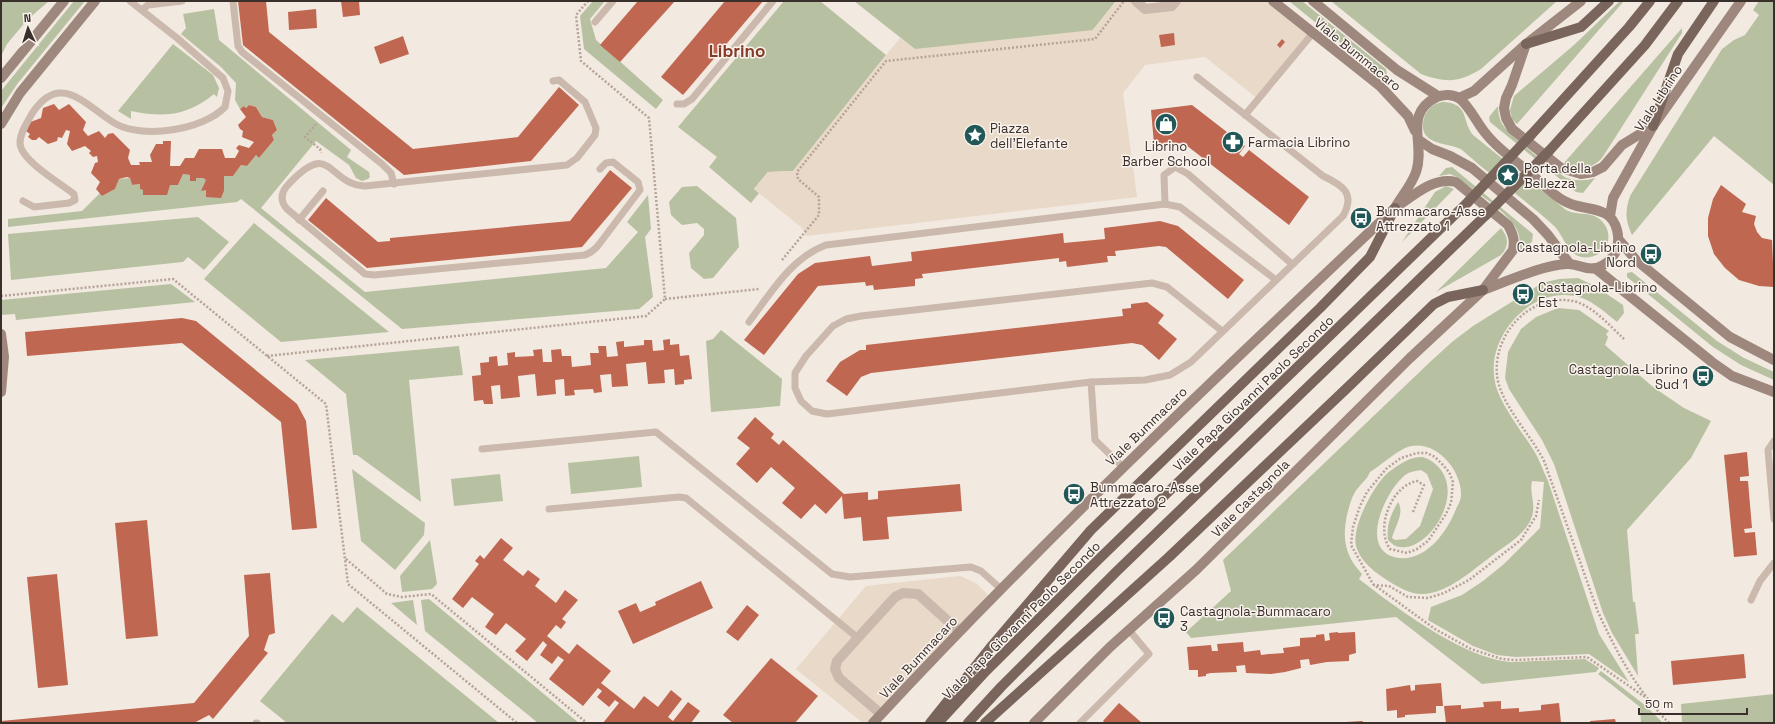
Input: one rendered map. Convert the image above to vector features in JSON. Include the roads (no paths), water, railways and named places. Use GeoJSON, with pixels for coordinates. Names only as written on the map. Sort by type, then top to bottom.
{"type":"FeatureCollection","features":[{"type":"Feature","properties":{"kind":"main road"},"geometry":{"type":"LineString","coordinates":[[1,78],[64,1]]}},
{"type":"Feature","properties":{"kind":"main road"},"geometry":{"type":"LineString","coordinates":[[1,124],[20,93],[95,1]]}},
{"type":"Feature","properties":{"kind":"main road","name":"Viale Bummacaro"},"geometry":{"type":"LineString","coordinates":[[1273,1],[1385,91],[1408,116],[1418,137]]}},
{"type":"Feature","properties":{"kind":"main road"},"geometry":{"type":"LineString","coordinates":[[1313,1],[1397,70],[1438,96]]}},
{"type":"Feature","properties":{"kind":"main road"},"geometry":{"type":"LineString","coordinates":[[1458,98],[1474,91],[1526,44],[1581,1]]}},
{"type":"Feature","properties":{"kind":"main road"},"geometry":{"type":"LineString","coordinates":[[1526,44],[1581,27],[1609,1]]}},
{"type":"Feature","properties":{"kind":"main road","name":"Viale Papa Giovanni Paolo Secondo"},"geometry":{"type":"LineString","coordinates":[[938,723],[984,673],[1096,561],[1468,202],[1532,135],[1629,27],[1650,1]]}},
{"type":"Feature","properties":{"kind":"main road"},"geometry":{"type":"LineString","coordinates":[[968,723],[1006,682],[1117,572],[1486,216],[1549,151],[1645,45],[1678,1]]}},
{"type":"Feature","properties":{"kind":"main road"},"geometry":{"type":"LineString","coordinates":[[1526,44],[1506,98],[1504,108],[1506,118],[1512,128],[1561,168],[1581,174],[1593,172],[1603,166],[1622,146],[1653,126],[1678,54],[1714,1]]}},
{"type":"Feature","properties":{"kind":"main road","name":"Viale Librino"},"geometry":{"type":"LineString","coordinates":[[1610,216],[1613,198],[1653,126],[1740,1]]}},
{"type":"Feature","properties":{"kind":"main road"},"geometry":{"type":"LineString","coordinates":[[930,723],[990,648],[1091,530],[1320,308],[1370,257],[1395,208],[1416,172],[1418,137],[1416,119],[1420,110],[1427,102],[1438,96],[1449,95],[1458,98],[1468,108],[1487,136],[1550,190],[1570,204],[1598,209],[1610,216],[1616,226],[1619,240],[1615,254],[1607,263],[1595,268],[1568,264],[1555,266],[1484,290],[1448,297],[1434,304],[1169,558],[985,723]]}},
{"type":"Feature","properties":{"kind":"main road"},"geometry":{"type":"LineString","coordinates":[[1418,137],[1432,149],[1450,156],[1472,168],[1548,235],[1568,264]]}},
{"type":"Feature","properties":{"kind":"main road"},"geometry":{"type":"LineString","coordinates":[[1395,208],[1436,182],[1447,180],[1456,182],[1508,225],[1513,234],[1513,250],[1484,290]]}},
{"type":"Feature","properties":{"kind":"main road","name":"Viale Bummacaro"},"geometry":{"type":"LineString","coordinates":[[873,723],[1000,588],[1123,467],[1395,208]]}},
{"type":"Feature","properties":{"kind":"main road"},"geometry":{"type":"LineString","coordinates":[[1619,240],[1636,260],[1730,337],[1774,360]]}},
{"type":"Feature","properties":{"kind":"main road"},"geometry":{"type":"LineString","coordinates":[[1595,268],[1712,362],[1732,376],[1774,392]]}},
{"type":"Feature","properties":{"kind":"main road","name":"Viale Castagnola"},"geometry":{"type":"LineString","coordinates":[[1034,723],[1129,630],[1196,570],[1410,358],[1484,290]]}},
{"type":"Feature","properties":{"kind":"main road"},"geometry":{"type":"LineString","coordinates":[[1,334],[4,358],[1,392]]}},
{"type":"Feature","properties":{"kind":"street"},"geometry":{"type":"LineString","coordinates":[[1136,1],[1145,9],[1172,6],[1176,1]]}},
{"type":"Feature","properties":{"kind":"street"},"geometry":{"type":"LineString","coordinates":[[881,714],[836,674],[835,669],[837,661],[895,597],[903,593],[912,592],[923,597],[959,631]]}},
{"type":"Feature","properties":{"kind":"lane"},"geometry":{"type":"LineString","coordinates":[[22,201],[34,207],[69,203],[75,200],[74,194],[27,158],[21,148],[21,137],[28,120],[49,95],[61,92],[72,94],[118,125],[144,130],[180,129],[195,125],[208,120],[225,107],[228,91],[223,78],[130,1]]}},
{"type":"Feature","properties":{"kind":"lane"},"geometry":{"type":"LineString","coordinates":[[142,10],[148,5],[182,1]]}},
{"type":"Feature","properties":{"kind":"lane"},"geometry":{"type":"LineString","coordinates":[[233,1],[239,49],[388,169],[394,184]]}},
{"type":"Feature","properties":{"kind":"lane"},"geometry":{"type":"LineString","coordinates":[[595,22],[613,1]]}},
{"type":"Feature","properties":{"kind":"lane"},"geometry":{"type":"LineString","coordinates":[[677,104],[684,104],[692,99],[773,1]]}},
{"type":"Feature","properties":{"kind":"lane"},"geometry":{"type":"LineString","coordinates":[[1245,115],[1313,34]]}},
{"type":"Feature","properties":{"kind":"lane"},"geometry":{"type":"LineString","coordinates":[[1197,77],[1323,176],[1341,185],[1348,196],[1348,206],[1343,216],[1191,362],[1170,375],[1145,380],[1091,382],[827,414],[812,411],[801,401],[795,388],[795,373],[806,356],[833,326],[846,319],[861,316],[1152,283],[1167,287],[1222,331]]}},
{"type":"Feature","properties":{"kind":"lane"},"geometry":{"type":"LineString","coordinates":[[553,81],[562,82],[586,102],[595,124],[595,135],[573,162],[560,167],[394,184],[358,186],[347,181],[331,168],[321,164],[314,164],[301,171],[284,189],[282,194],[283,205],[365,274],[374,275],[585,255],[597,247],[640,190],[638,182],[615,164],[606,163],[600,169]]}},
{"type":"Feature","properties":{"kind":"lane"},"geometry":{"type":"LineString","coordinates":[[1165,204],[1164,175],[1175,166],[1188,174],[1292,264]]}},
{"type":"Feature","properties":{"kind":"lane"},"geometry":{"type":"LineString","coordinates":[[299,220],[323,191]]}},
{"type":"Feature","properties":{"kind":"lane"},"geometry":{"type":"LineString","coordinates":[[749,322],[792,267],[802,257],[826,245],[1165,204],[1180,207],[1276,280]]}},
{"type":"Feature","properties":{"kind":"lane"},"geometry":{"type":"LineString","coordinates":[[1091,382],[1095,440],[1123,467]]}},
{"type":"Feature","properties":{"kind":"lane"},"geometry":{"type":"LineString","coordinates":[[482,449],[656,432],[832,574],[850,577],[971,567],[981,571],[1000,588]]}},
{"type":"Feature","properties":{"kind":"lane"},"geometry":{"type":"LineString","coordinates":[[1774,441],[1768,450],[1774,519]]}},
{"type":"Feature","properties":{"kind":"lane"},"geometry":{"type":"LineString","coordinates":[[549,509],[679,497],[686,498],[858,638]]}},
{"type":"Feature","properties":{"kind":"lane"},"geometry":{"type":"LineString","coordinates":[[1751,600],[1760,580],[1774,562]]}},
{"type":"Feature","properties":{"kind":"lane"},"geometry":{"type":"LineString","coordinates":[[1080,723],[1148,654],[1129,630]]}},
{"type":"Feature","properties":{"kind":"place","name":"Librino Barber School"},"geometry":{"type":"Point","coordinates":[1166,124]}},
{"type":"Feature","properties":{"kind":"place","name":"Piazza dell'Elefante"},"geometry":{"type":"Point","coordinates":[975,135]}},
{"type":"Feature","properties":{"kind":"place","name":"Farmacia Librino"},"geometry":{"type":"Point","coordinates":[1233,142]}},
{"type":"Feature","properties":{"kind":"place","name":"Porta della Bellezza"},"geometry":{"type":"Point","coordinates":[1508,175]}},
{"type":"Feature","properties":{"kind":"place","name":"Bummacaro-Asse Attrezzato 1"},"geometry":{"type":"Point","coordinates":[1361,218]}},
{"type":"Feature","properties":{"kind":"place","name":"Castagnola-Librino Nord"},"geometry":{"type":"Point","coordinates":[1651,254]}},
{"type":"Feature","properties":{"kind":"place","name":"Castagnola-Librino Est"},"geometry":{"type":"Point","coordinates":[1523,294]}},
{"type":"Feature","properties":{"kind":"place","name":"Castagnola-Librino Sud 1"},"geometry":{"type":"Point","coordinates":[1703,376]}},
{"type":"Feature","properties":{"kind":"place","name":"Bummacaro-Asse Attrezzato 2"},"geometry":{"type":"Point","coordinates":[1074,494]}},
{"type":"Feature","properties":{"kind":"place","name":"Castagnola-Bummacaro 3"},"geometry":{"type":"Point","coordinates":[1164,618]}},
{"type":"Feature","properties":{"kind":"district","name":"Librino"},"geometry":{"type":"Point","coordinates":[737,51]}}]}
